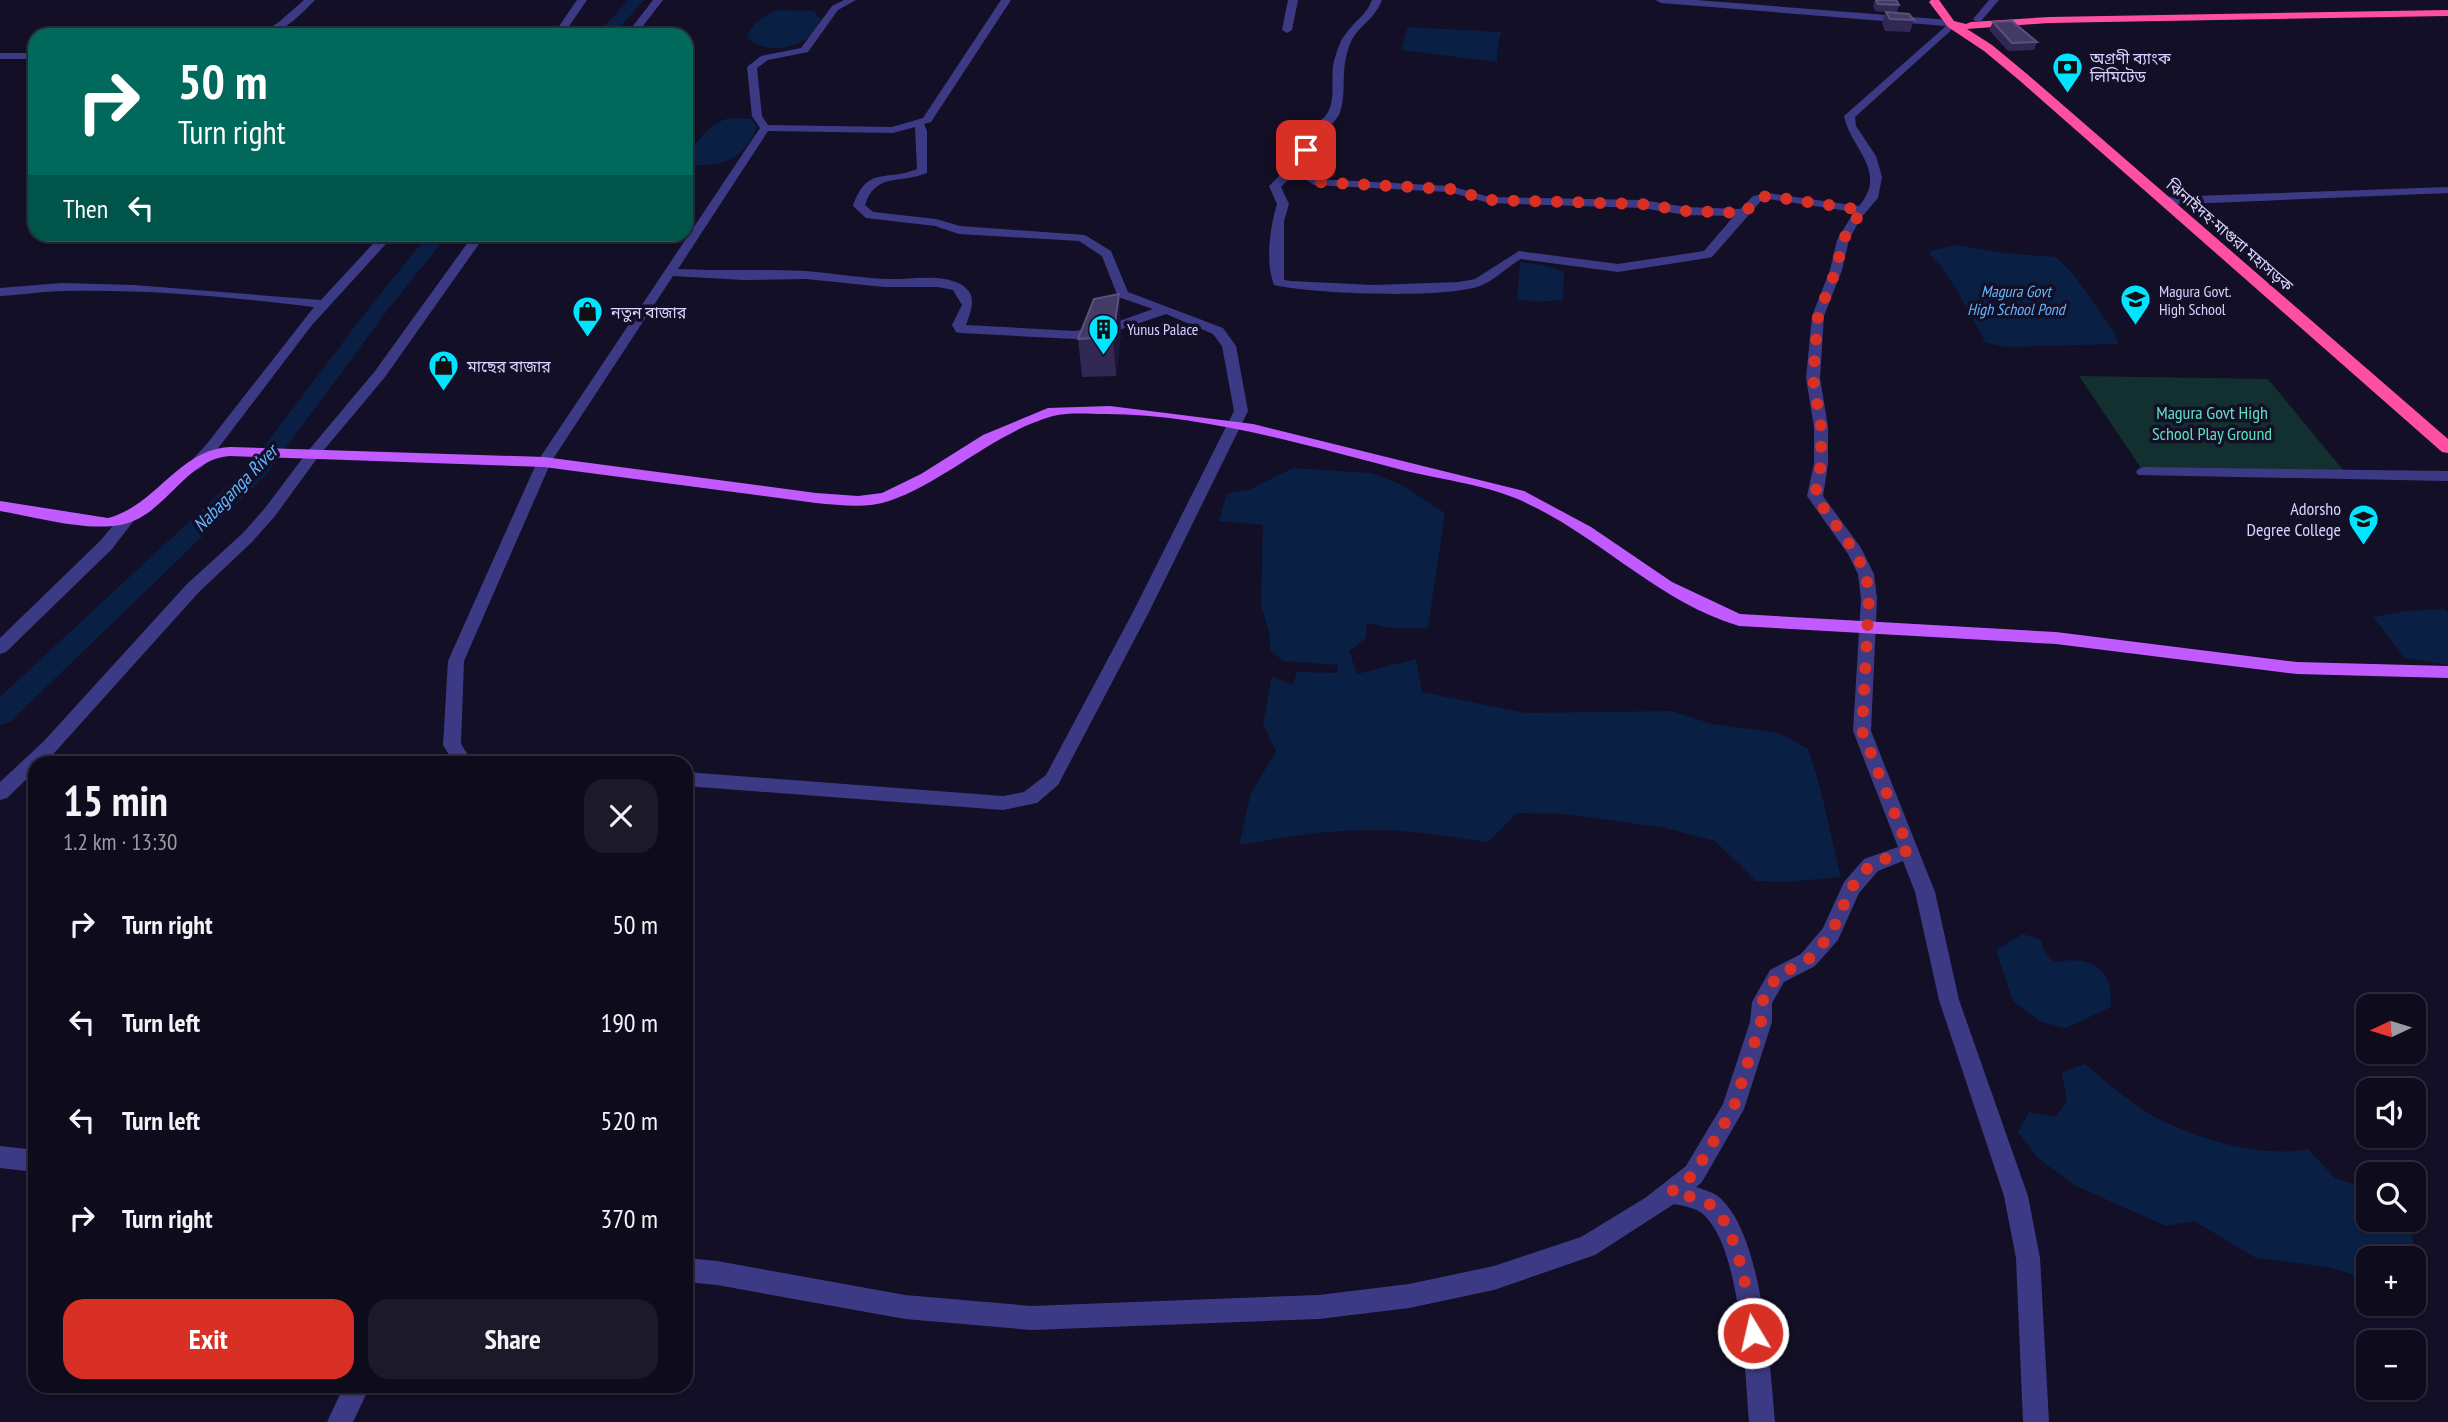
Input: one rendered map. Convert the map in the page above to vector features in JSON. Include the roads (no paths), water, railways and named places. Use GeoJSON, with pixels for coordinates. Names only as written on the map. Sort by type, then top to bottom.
{"type":"FeatureCollection","features":[{"type":"Feature","properties":{"kind":"highway","name":"ঝিনাইদহ-মাগুরা মহাসড়ক"},"geometry":{"type":"LineString","coordinates":[[1934,1],[1962,22],[1988,48],[2448,448]]}},
{"type":"Feature","properties":{"kind":"highway"},"geometry":{"type":"LineString","coordinates":[[1962,22],[2448,13]]}},
{"type":"Feature","properties":{"kind":"main road"},"geometry":{"type":"LineString","coordinates":[[0,506],[108,523],[127,519],[153,503],[191,469],[219,453],[242,452],[544,462],[816,498],[858,501],[885,497],[926,477],[988,438],[1053,411],[1110,410],[1234,425],[1520,494],[1586,531],[1666,586],[1739,620],[2056,638],[2297,668],[2448,672]]}},
{"type":"Feature","properties":{"kind":"street"},"geometry":{"type":"LineString","coordinates":[[276,28],[310,0]]}},
{"type":"Feature","properties":{"kind":"street"},"geometry":{"type":"LineString","coordinates":[[563,28],[582,0]]}},
{"type":"Feature","properties":{"kind":"street"},"geometry":{"type":"LineString","coordinates":[[636,28],[658,0]]}},
{"type":"Feature","properties":{"kind":"street"},"geometry":{"type":"LineString","coordinates":[[765,128],[757,116],[752,67],[765,58],[804,50],[835,8],[851,0]]}},
{"type":"Feature","properties":{"kind":"street"},"geometry":{"type":"LineString","coordinates":[[765,128],[893,130],[927,120],[1006,0]]}},
{"type":"Feature","properties":{"kind":"street"},"geometry":{"type":"LineString","coordinates":[[1287,30],[1293,0]]}},
{"type":"Feature","properties":{"kind":"street"},"geometry":{"type":"LineString","coordinates":[[1322,124],[1330,121],[1337,113],[1337,72],[1349,35],[1364,24],[1377,0]]}},
{"type":"Feature","properties":{"kind":"street"},"geometry":{"type":"LineString","coordinates":[[1661,0],[1962,22]]}},
{"type":"Feature","properties":{"kind":"street"},"geometry":{"type":"LineString","coordinates":[[1994,0],[1962,22],[1849,116],[1851,126],[1870,156],[1876,177],[1872,198],[1843,240],[1836,270],[1818,316],[1813,378],[1821,427],[1821,464],[1815,496],[1855,552],[1866,574],[1869,598],[1862,731],[1925,892],[1949,1000],[2015,1196],[2028,1258],[2036,1422]]}},
{"type":"Feature","properties":{"kind":"street"},"geometry":{"type":"LineString","coordinates":[[0,56],[28,56]]}},
{"type":"Feature","properties":{"kind":"street"},"geometry":{"type":"LineString","coordinates":[[693,780],[1003,803],[1023,801],[1040,794],[1052,780],[1141,612],[1241,411],[1228,346],[1218,331],[1123,294],[1112,258],[1098,244],[1081,238],[959,230],[936,223],[870,215],[859,206],[862,192],[870,183],[878,179],[916,175],[923,171],[922,131],[918,123]]}},
{"type":"Feature","properties":{"kind":"street"},"geometry":{"type":"LineString","coordinates":[[693,237],[765,128]]}},
{"type":"Feature","properties":{"kind":"street"},"geometry":{"type":"LineString","coordinates":[[1305,173],[1306,150]]}},
{"type":"Feature","properties":{"kind":"street"},"geometry":{"type":"LineString","coordinates":[[1305,173],[1285,176],[1275,186],[1283,204],[1278,221],[1278,282],[1296,286],[1354,289],[1473,284],[1519,255],[1618,268],[1689,258],[1708,254],[1757,198],[1768,196],[1862,210]]}},
{"type":"Feature","properties":{"kind":"street"},"geometry":{"type":"LineString","coordinates":[[1305,173],[1314,182],[1450,189],[1489,200],[1642,204],[1686,211],[1745,213]]}},
{"type":"Feature","properties":{"kind":"street"},"geometry":{"type":"LineString","coordinates":[[2164,201],[2448,190]]}},
{"type":"Feature","properties":{"kind":"street"},"geometry":{"type":"LineString","coordinates":[[191,469],[211,449],[324,304],[382,242]]}},
{"type":"Feature","properties":{"kind":"street"},"geometry":{"type":"LineString","coordinates":[[39,756],[193,588],[248,537],[270,512],[305,454],[380,374],[474,242]]}},
{"type":"Feature","properties":{"kind":"street"},"geometry":{"type":"LineString","coordinates":[[459,756],[452,745],[456,661],[544,462],[690,242]]}},
{"type":"Feature","properties":{"kind":"street"},"geometry":{"type":"LineString","coordinates":[[670,272],[744,276],[806,275],[957,287],[967,298],[968,306],[959,325],[961,329],[1075,335],[1114,327],[1164,310]]}},
{"type":"Feature","properties":{"kind":"street"},"geometry":{"type":"LineString","coordinates":[[0,292],[67,287],[150,290],[262,296],[324,304]]}},
{"type":"Feature","properties":{"kind":"street"},"geometry":{"type":"LineString","coordinates":[[2143,472],[2448,476]]}},
{"type":"Feature","properties":{"kind":"street"},"geometry":{"type":"LineString","coordinates":[[0,648],[106,545],[127,519]]}},
{"type":"Feature","properties":{"kind":"street"},"geometry":{"type":"LineString","coordinates":[[0,793],[28,767]]}},
{"type":"Feature","properties":{"kind":"street"},"geometry":{"type":"LineString","coordinates":[[693,1271],[905,1307],[1031,1318],[1319,1307],[1409,1296],[1494,1278],[1587,1247],[1694,1174],[1733,1109],[1761,1022],[1762,1002],[1777,976],[1808,960],[1831,934],[1851,888],[1871,864],[1909,850]]}},
{"type":"Feature","properties":{"kind":"street"},"geometry":{"type":"LineString","coordinates":[[0,1157],[28,1160]]}},
{"type":"Feature","properties":{"kind":"street"},"geometry":{"type":"LineString","coordinates":[[1671,1192],[1712,1206],[1725,1225],[1741,1265],[1751,1314],[1762,1422]]}},
{"type":"Feature","properties":{"kind":"street"},"geometry":{"type":"LineString","coordinates":[[340,1422],[354,1393]]}},
{"type":"Feature","properties":{"kind":"water"},"geometry":{"type":"Polygon","coordinates":[[[778,10],[814,11],[821,20],[804,40],[788,47],[770,48],[747,38],[759,20],[778,10]]]}},
{"type":"Feature","properties":{"kind":"water"},"geometry":{"type":"Polygon","coordinates":[[[1408,27],[1501,32],[1497,62],[1401,50],[1408,27]]]}},
{"type":"Feature","properties":{"kind":"water"},"geometry":{"type":"Polygon","coordinates":[[[752,119],[757,127],[752,139],[738,155],[729,160],[709,165],[693,165],[693,146],[706,132],[724,120],[752,119]]]}},
{"type":"Feature","properties":{"kind":"water","name":"Magura Govt High School Pond"},"geometry":{"type":"Polygon","coordinates":[[[1957,245],[2003,253],[2056,257],[2074,275],[2115,333],[2118,344],[2007,347],[1982,342],[1985,341],[1960,296],[1943,268],[1929,254],[1933,250],[1957,245]]]}},
{"type":"Feature","properties":{"kind":"water"},"geometry":{"type":"Polygon","coordinates":[[[1520,262],[1564,272],[1563,300],[1536,302],[1517,299],[1520,262]]]}},
{"type":"Feature","properties":{"kind":"water"},"geometry":{"type":"Polygon","coordinates":[[[1293,468],[1371,473],[1400,484],[1445,513],[1428,628],[1390,628],[1367,623],[1366,638],[1349,651],[1357,674],[1416,659],[1422,692],[1525,713],[1672,711],[1712,724],[1779,733],[1808,749],[1841,877],[1786,882],[1756,881],[1715,841],[1665,828],[1565,814],[1517,813],[1488,842],[1442,835],[1363,830],[1316,833],[1239,845],[1251,793],[1276,751],[1263,724],[1272,676],[1293,685],[1297,672],[1338,673],[1338,665],[1283,661],[1270,650],[1270,635],[1261,606],[1263,525],[1219,521],[1227,493],[1251,489],[1293,468]]]}},
{"type":"Feature","properties":{"kind":"water"},"geometry":{"type":"Polygon","coordinates":[[[2444,609],[2448,613],[2448,665],[2405,658],[2373,617],[2406,611],[2444,609]]]}},
{"type":"Feature","properties":{"kind":"water"},"geometry":{"type":"Polygon","coordinates":[[[2023,934],[2041,940],[2045,953],[2055,962],[2079,961],[2098,967],[2109,983],[2111,1007],[2066,1028],[2041,1022],[2013,1001],[1996,950],[2023,934]]]}},
{"type":"Feature","properties":{"kind":"water"},"geometry":{"type":"Polygon","coordinates":[[[2085,1064],[2144,1111],[2181,1129],[2216,1141],[2272,1151],[2308,1149],[2335,1178],[2356,1185],[2356,1232],[2411,1232],[2414,1246],[2356,1246],[2356,1275],[2328,1267],[2256,1258],[2194,1221],[2166,1226],[2076,1186],[2039,1159],[2018,1132],[2029,1112],[2055,1117],[2067,1102],[2062,1072],[2085,1064]]]}},
{"type":"Feature","properties":{"kind":"waterway","name":"Nabaganga River"},"geometry":{"type":"LineString","coordinates":[[611,28],[636,0]]}},
{"type":"Feature","properties":{"kind":"waterway","name":"Nabaganga River"},"geometry":{"type":"LineString","coordinates":[[0,714],[258,470],[382,304],[433,242]]}},
{"type":"Feature","properties":{"kind":"place","name":"অগ্রণী ব্যাংক লিমিটেড"},"geometry":{"type":"Point","coordinates":[2067,94]}},
{"type":"Feature","properties":{"kind":"place","name":"Magura Govt. High School"},"geometry":{"type":"Point","coordinates":[2136,327]}},
{"type":"Feature","properties":{"kind":"place","name":"নতুন বাজার"},"geometry":{"type":"Point","coordinates":[588,339]}},
{"type":"Feature","properties":{"kind":"place","name":"Yunus Palace"},"geometry":{"type":"Point","coordinates":[1104,356]}},
{"type":"Feature","properties":{"kind":"place","name":"মাছের বাজার"},"geometry":{"type":"Point","coordinates":[444,393]}},
{"type":"Feature","properties":{"kind":"place","name":"Adorsho Degree College"},"geometry":{"type":"Point","coordinates":[2364,546]}},
{"type":"Feature","properties":{"kind":"park label","name":"Magura Govt High School Play Ground"},"geometry":{"type":"Point","coordinates":[2212,423]}}]}
